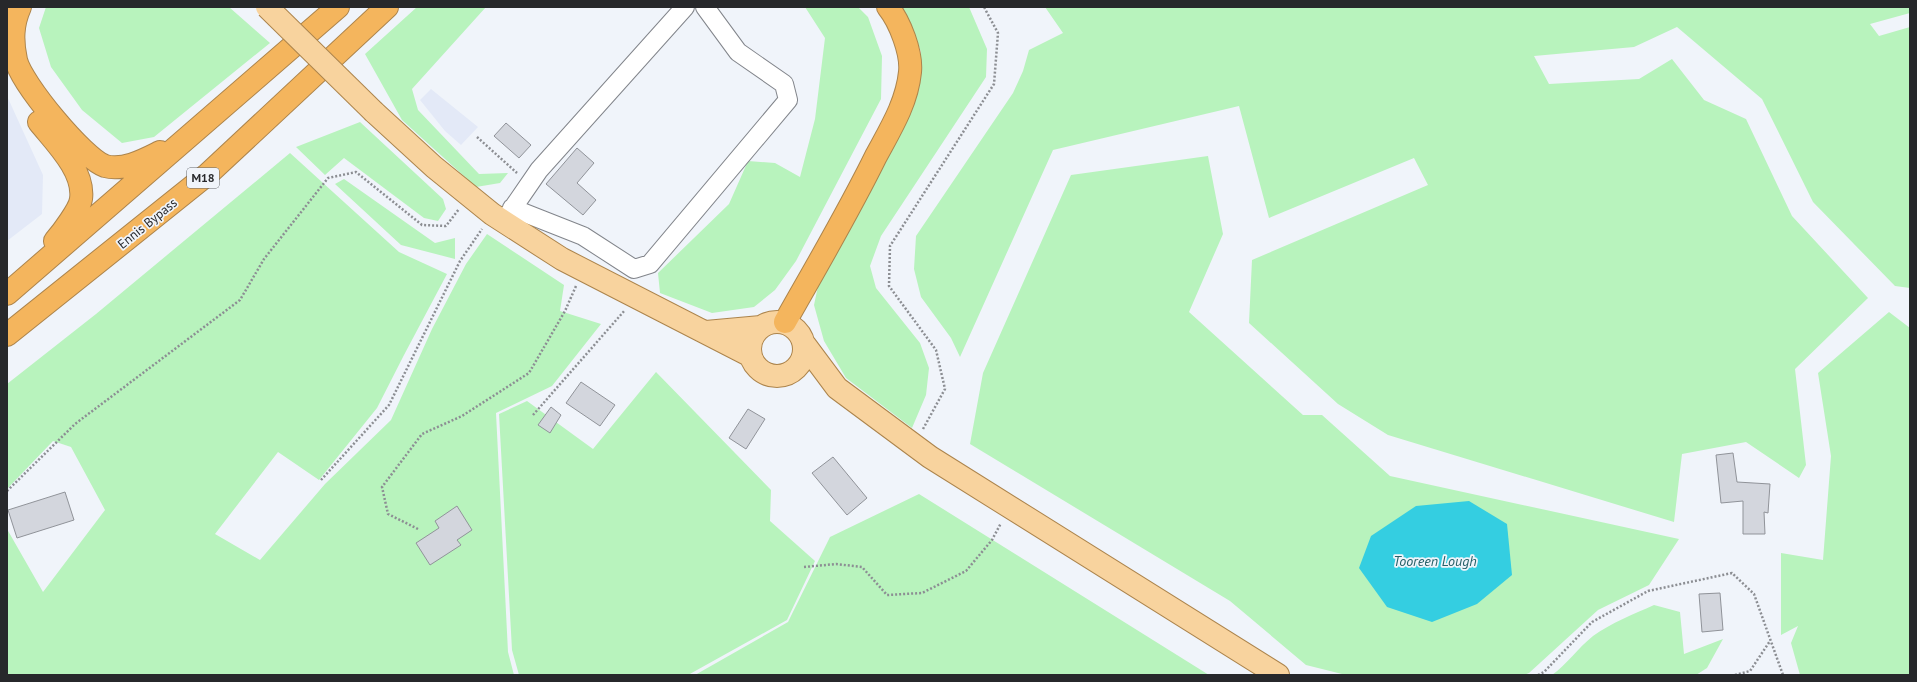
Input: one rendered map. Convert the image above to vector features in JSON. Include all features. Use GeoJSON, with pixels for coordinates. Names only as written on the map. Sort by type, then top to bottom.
{"type":"FeatureCollection","features":[{"type":"Feature","properties":{"kind":"highway"},"geometry":{"type":"LineString","coordinates":[[20,7],[12,30],[16,62],[26,81],[38,98],[71,138],[99,162],[105,166],[121,167],[129,165],[144,160],[191,135]]}},
{"type":"Feature","properties":{"kind":"highway"},"geometry":{"type":"LineString","coordinates":[[14,289],[123,192],[338,7]]}},
{"type":"Feature","properties":{"kind":"highway","name":"Ennis Bypass"},"geometry":{"type":"LineString","coordinates":[[7,335],[208,174],[387,7]]}},
{"type":"Feature","properties":{"kind":"highway"},"geometry":{"type":"LineString","coordinates":[[785,322],[866,176],[906,94],[910,71],[909,53],[903,35],[888,7]]}},
{"type":"Feature","properties":{"kind":"highway"},"geometry":{"type":"LineString","coordinates":[[7,69],[16,95],[70,160],[80,183],[81,200],[65,229],[14,289]]}},
{"type":"Feature","properties":{"kind":"main road"},"geometry":{"type":"LineString","coordinates":[[267,7],[374,112],[434,167],[470,195],[503,214],[562,260],[751,356]]}},
{"type":"Feature","properties":{"kind":"main road"},"geometry":{"type":"LineString","coordinates":[[706,332],[761,327],[772,322],[785,322],[793,326],[801,334],[805,345],[837,388],[930,457],[1278,675]]}},
{"type":"Feature","properties":{"kind":"main road"},"geometry":{"type":"LineString","coordinates":[[761,327],[754,334],[750,345],[751,356],[757,367],[768,375],[780,376],[790,373],[799,366],[804,357],[805,345]]}},
{"type":"Feature","properties":{"kind":"main road"},"geometry":{"type":"LineString","coordinates":[[790,373],[837,388]]}},
{"type":"Feature","properties":{"kind":"lane"},"geometry":{"type":"LineString","coordinates":[[685,7],[538,170],[503,214],[583,236],[634,270],[650,264],[788,100],[784,84],[738,52],[705,7]]}},
{"type":"Feature","properties":{"kind":"path"},"geometry":{"type":"LineString","coordinates":[[914,445],[945,389],[936,350],[889,286],[890,246],[994,84],[998,33],[984,7]]}},
{"type":"Feature","properties":{"kind":"path"},"geometry":{"type":"LineString","coordinates":[[477,137],[519,174]]}},
{"type":"Feature","properties":{"kind":"path"},"geometry":{"type":"LineString","coordinates":[[7,491],[74,424],[240,300],[264,259],[328,178],[356,172],[422,225],[446,226],[470,195]]}},
{"type":"Feature","properties":{"kind":"path"},"geometry":{"type":"LineString","coordinates":[[321,480],[390,406],[460,261],[503,214]]}},
{"type":"Feature","properties":{"kind":"path"},"geometry":{"type":"LineString","coordinates":[[418,529],[388,514],[382,487],[422,434],[462,416],[529,373],[565,311],[582,270]]}},
{"type":"Feature","properties":{"kind":"path"},"geometry":{"type":"LineString","coordinates":[[533,415],[636,297]]}},
{"type":"Feature","properties":{"kind":"path"},"geometry":{"type":"LineString","coordinates":[[804,567],[836,564],[862,567],[887,595],[922,593],[966,571],[992,540],[1010,507]]}},
{"type":"Feature","properties":{"kind":"path"},"geometry":{"type":"LineString","coordinates":[[1538,675],[1544,672],[1592,622],[1648,591],[1732,573],[1754,594],[1783,675]]}},
{"type":"Feature","properties":{"kind":"path"},"geometry":{"type":"LineString","coordinates":[[1735,675],[1750,671],[1770,641]]}},
{"type":"Feature","properties":{"kind":"shaded area"},"geometry":{"type":"Polygon","coordinates":[[[431,89],[478,127],[461,145],[445,131],[420,100],[431,89]]]}},
{"type":"Feature","properties":{"kind":"shaded area"},"geometry":{"type":"Polygon","coordinates":[[[7,96],[43,175],[42,214],[7,241],[7,96]]]}},
{"type":"Feature","properties":{"kind":"green space"},"geometry":{"type":"Polygon","coordinates":[[[46,7],[229,7],[270,43],[154,137],[122,143],[82,110],[51,67],[39,28],[46,7]]]}},
{"type":"Feature","properties":{"kind":"green space"},"geometry":{"type":"Polygon","coordinates":[[[417,7],[486,7],[412,89],[418,110],[479,174],[508,173],[500,183],[476,187],[402,120],[365,54],[417,7]]]}},
{"type":"Feature","properties":{"kind":"green space"},"geometry":{"type":"Polygon","coordinates":[[[805,7],[858,7],[868,17],[882,56],[881,99],[796,261],[775,290],[754,307],[712,313],[660,293],[658,273],[729,204],[748,161],[775,163],[800,177],[815,119],[825,38],[805,7]]]}},
{"type":"Feature","properties":{"kind":"green space"},"geometry":{"type":"Polygon","coordinates":[[[902,7],[969,7],[987,49],[986,77],[881,236],[870,266],[876,288],[920,343],[929,368],[926,395],[912,428],[846,378],[824,341],[814,305],[820,277],[917,84],[921,52],[910,22],[902,7]]]}},
{"type":"Feature","properties":{"kind":"green space"},"geometry":{"type":"Polygon","coordinates":[[[1045,7],[1910,7],[1910,13],[1870,24],[1879,36],[1910,27],[1910,288],[1895,286],[1813,202],[1762,99],[1677,27],[1634,47],[1534,56],[1549,84],[1639,79],[1672,59],[1704,100],[1746,119],[1792,216],[1868,298],[1795,369],[1806,465],[1799,478],[1746,442],[1682,454],[1674,522],[1388,435],[1338,404],[1249,323],[1252,260],[1428,185],[1414,158],[1269,218],[1239,106],[1053,150],[960,357],[951,338],[921,297],[914,269],[916,236],[1013,93],[1023,71],[1029,50],[1063,33],[1045,7]]]}},
{"type":"Feature","properties":{"kind":"green space"},"geometry":{"type":"Polygon","coordinates":[[[360,122],[443,199],[446,209],[438,221],[424,218],[344,158],[325,175],[296,147],[360,122]]]}},
{"type":"Feature","properties":{"kind":"green space"},"geometry":{"type":"Polygon","coordinates":[[[290,153],[399,252],[447,274],[377,408],[319,480],[278,452],[215,534],[260,560],[325,484],[391,420],[432,329],[466,264],[487,234],[564,285],[560,311],[601,324],[552,386],[496,413],[508,652],[514,675],[7,675],[7,529],[43,592],[105,510],[71,447],[53,441],[7,489],[7,384],[96,314],[290,153]]]}},
{"type":"Feature","properties":{"kind":"green space"},"geometry":{"type":"Polygon","coordinates":[[[1208,156],[1223,234],[1189,312],[1303,415],[1322,415],[1390,476],[1679,539],[1649,585],[1598,610],[1529,673],[1524,675],[1346,675],[1306,665],[1230,601],[970,444],[983,373],[1071,175],[1208,156]]]}},
{"type":"Feature","properties":{"kind":"green space"},"geometry":{"type":"Polygon","coordinates":[[[344,179],[435,243],[455,238],[455,259],[401,245],[335,184],[344,179]]]}},
{"type":"Feature","properties":{"kind":"green space"},"geometry":{"type":"Polygon","coordinates":[[[1889,312],[1910,328],[1910,675],[1800,675],[1791,643],[1798,626],[1781,635],[1781,553],[1823,560],[1831,456],[1818,373],[1889,312]]]}},
{"type":"Feature","properties":{"kind":"green space"},"geometry":{"type":"Polygon","coordinates":[[[656,372],[771,490],[770,521],[815,561],[787,620],[688,675],[519,675],[512,650],[499,414],[527,401],[593,449],[656,372]]]}},
{"type":"Feature","properties":{"kind":"green space"},"geometry":{"type":"Polygon","coordinates":[[[919,494],[1209,675],[695,675],[788,622],[830,537],[919,494]]]}},
{"type":"Feature","properties":{"kind":"green space"},"geometry":{"type":"Polygon","coordinates":[[[1654,605],[1680,612],[1684,654],[1723,639],[1707,668],[1696,675],[1552,675],[1600,631],[1654,605]]]}},
{"type":"Feature","properties":{"kind":"water","name":"Tooreen Lough"},"geometry":{"type":"Polygon","coordinates":[[[1469,501],[1507,524],[1512,575],[1477,604],[1432,622],[1387,607],[1359,568],[1371,536],[1416,506],[1469,501]]]}},
{"type":"Feature","properties":{"kind":"building"},"geometry":{"type":"Polygon","coordinates":[[[506,123],[531,145],[519,158],[494,136],[506,123]]]}},
{"type":"Feature","properties":{"kind":"building"},"geometry":{"type":"Polygon","coordinates":[[[577,148],[594,163],[577,183],[596,200],[583,215],[546,184],[577,148]]]}},
{"type":"Feature","properties":{"kind":"building"},"geometry":{"type":"Polygon","coordinates":[[[581,382],[615,405],[600,426],[566,403],[581,382]]]}},
{"type":"Feature","properties":{"kind":"building"},"geometry":{"type":"Polygon","coordinates":[[[551,407],[561,415],[550,433],[538,425],[551,407]]]}},
{"type":"Feature","properties":{"kind":"building"},"geometry":{"type":"Polygon","coordinates":[[[748,409],[765,419],[746,449],[729,438],[748,409]]]}},
{"type":"Feature","properties":{"kind":"building"},"geometry":{"type":"Polygon","coordinates":[[[1733,453],[1737,482],[1770,484],[1768,513],[1764,512],[1765,534],[1743,534],[1743,501],[1721,503],[1716,455],[1733,453]]]}},
{"type":"Feature","properties":{"kind":"building"},"geometry":{"type":"Polygon","coordinates":[[[833,457],[867,498],[847,515],[812,473],[833,457]]]}},
{"type":"Feature","properties":{"kind":"building"},"geometry":{"type":"Polygon","coordinates":[[[65,492],[74,520],[17,538],[8,510],[65,492]]]}},
{"type":"Feature","properties":{"kind":"building"},"geometry":{"type":"Polygon","coordinates":[[[457,506],[472,530],[457,540],[461,545],[430,565],[416,543],[439,528],[435,521],[457,506]]]}},
{"type":"Feature","properties":{"kind":"building"},"geometry":{"type":"Polygon","coordinates":[[[1720,593],[1723,630],[1702,632],[1699,594],[1720,593]]]}}]}
